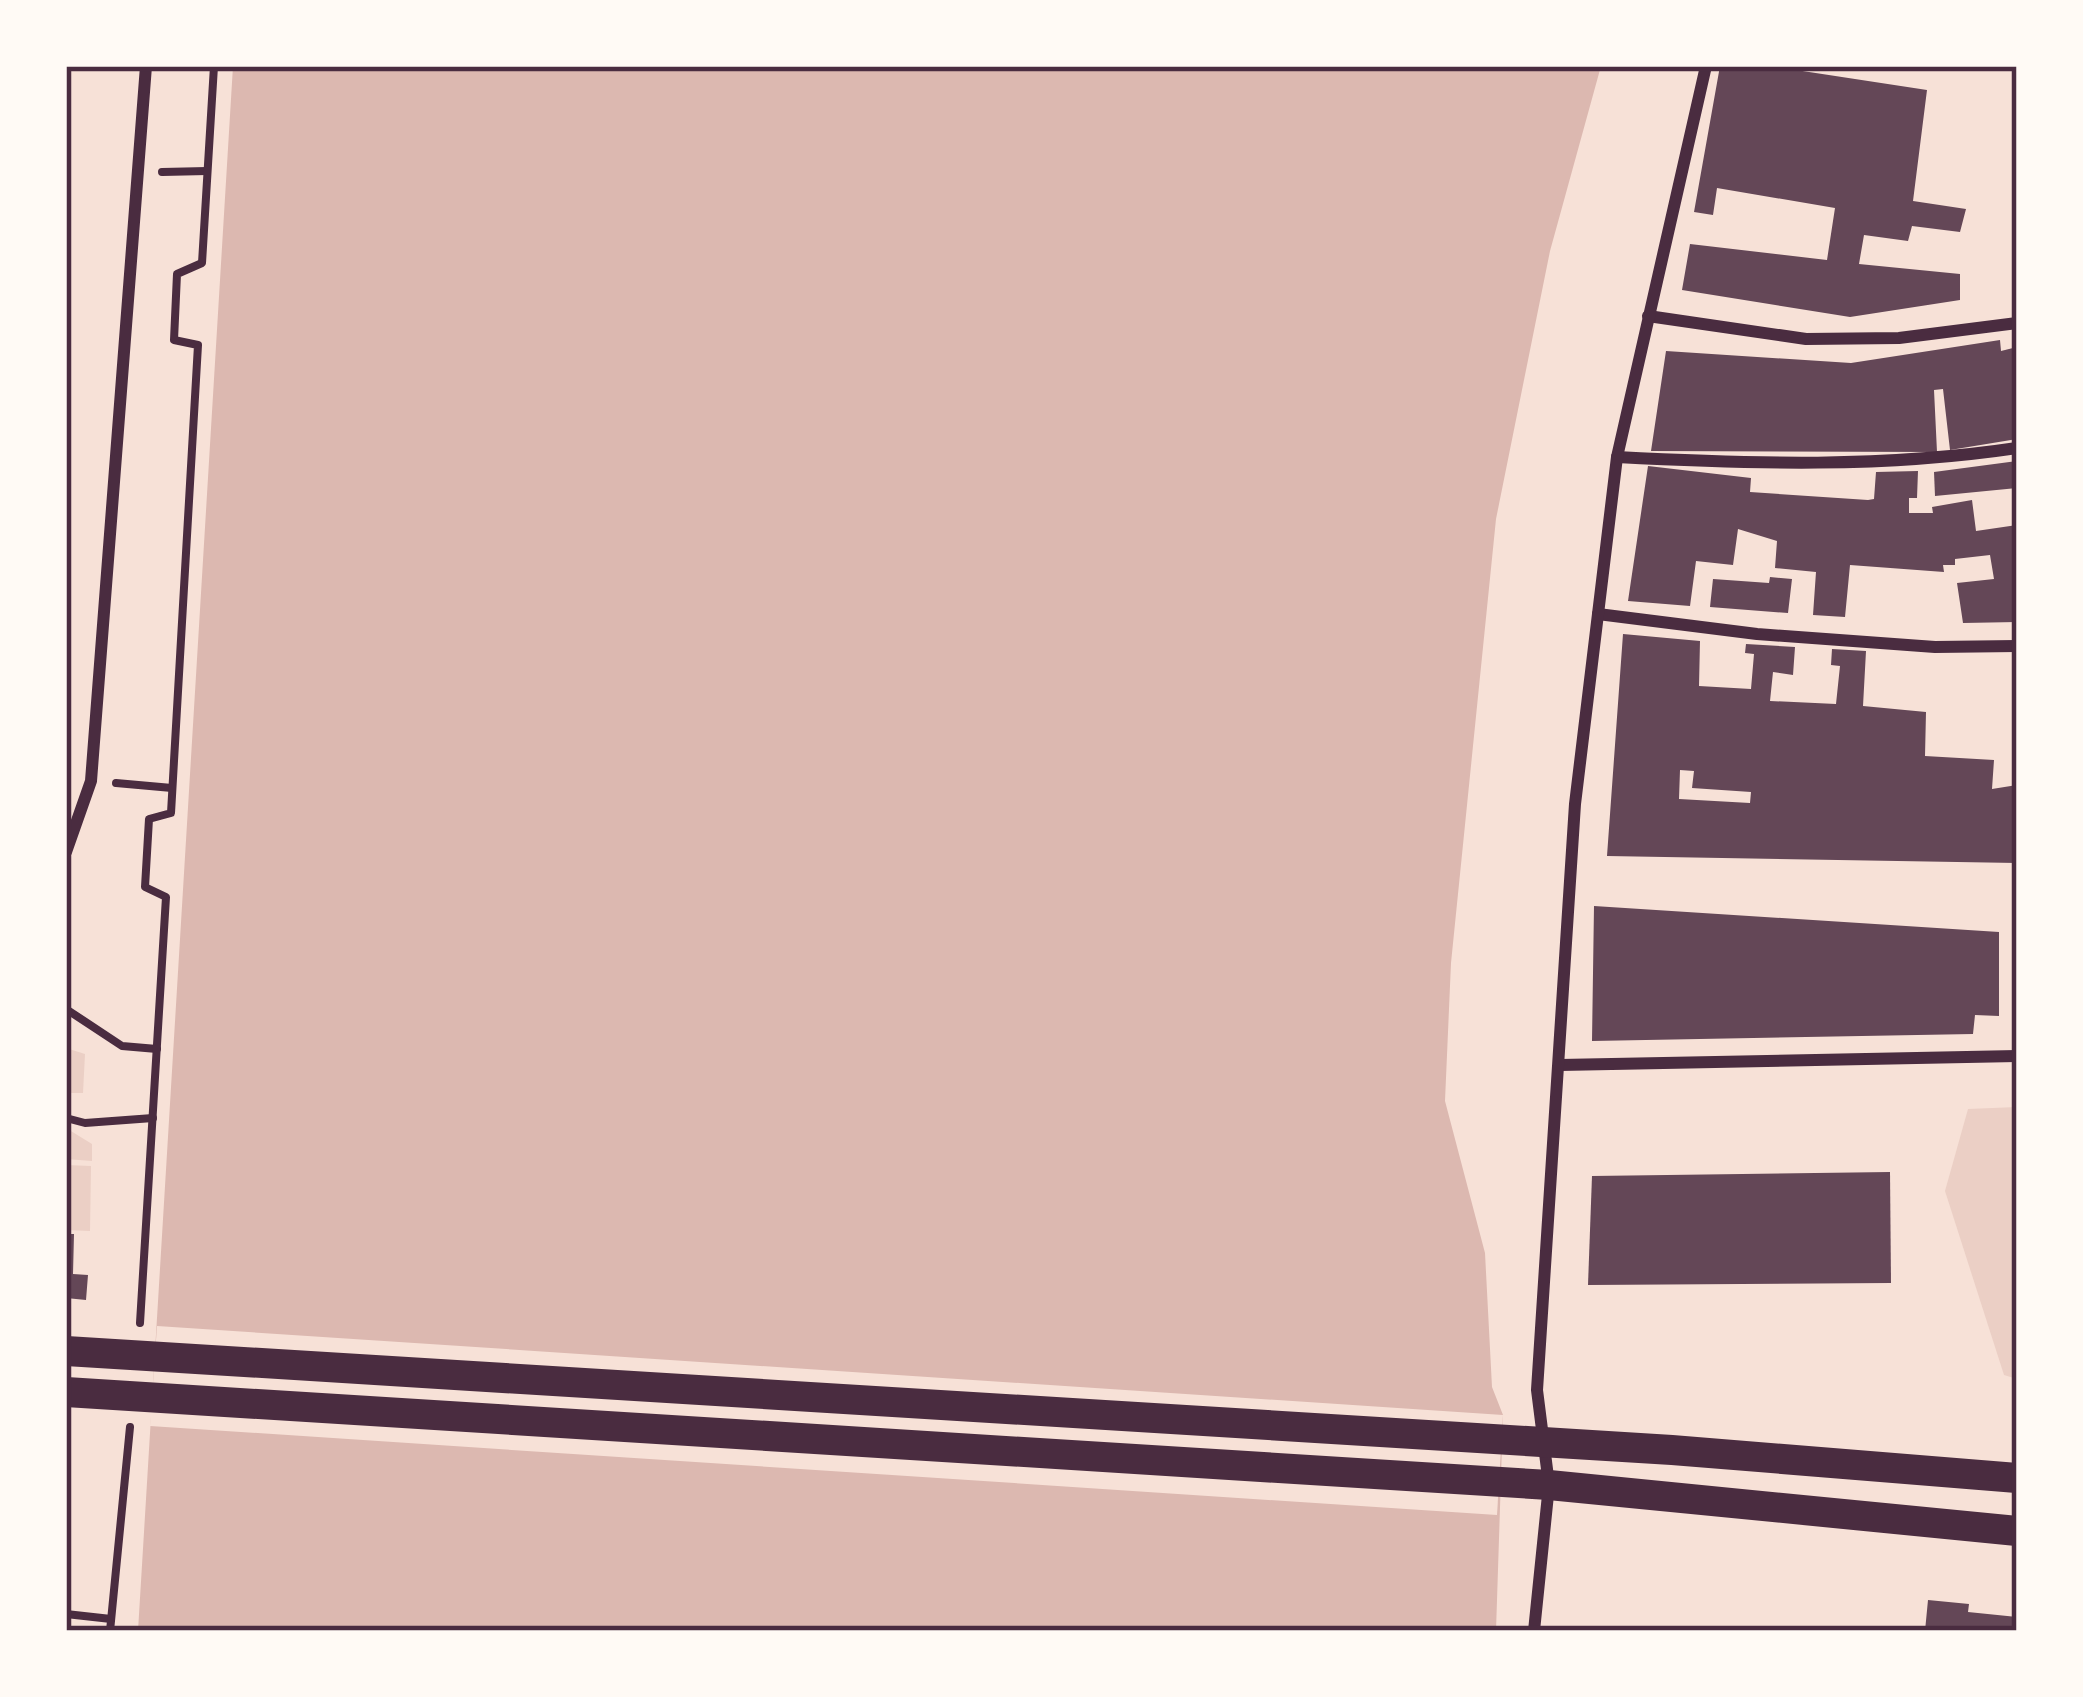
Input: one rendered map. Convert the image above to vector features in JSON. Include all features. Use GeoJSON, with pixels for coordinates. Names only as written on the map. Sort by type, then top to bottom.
{"type":"FeatureCollection","features":[{"type":"Feature","properties":{"kind":"main road"},"geometry":{"type":"LineString","coordinates":[[73,1351],[2017,1478]]}},
{"type":"Feature","properties":{"kind":"main road"},"geometry":{"type":"LineString","coordinates":[[73,1392],[1549,1485],[2017,1531]]}},
{"type":"Feature","properties":{"kind":"street"},"geometry":{"type":"LineString","coordinates":[[66,852],[91,781],[146,66]]}},
{"type":"Feature","properties":{"kind":"street"},"geometry":{"type":"LineString","coordinates":[[1534,1631],[1549,1485],[1534,1443],[1575,804],[1617,457],[1706,66]]}},
{"type":"Feature","properties":{"kind":"street"},"geometry":{"type":"LineString","coordinates":[[1648,316],[1806,339],[1900,338],[2017,323]]}},
{"type":"Feature","properties":{"kind":"street"},"geometry":{"type":"LineString","coordinates":[[1617,457],[1802,466],[1926,461],[2017,448]]}},
{"type":"Feature","properties":{"kind":"street"},"geometry":{"type":"LineString","coordinates":[[1598,614],[1935,647],[2017,646]]}},
{"type":"Feature","properties":{"kind":"street"},"geometry":{"type":"LineString","coordinates":[[1560,1065],[2017,1056]]}},
{"type":"Feature","properties":{"kind":"path"},"geometry":{"type":"LineString","coordinates":[[138,1344],[166,897],[145,887],[148,819],[171,813],[198,345],[175,340],[177,274],[202,263],[214,66]]}},
{"type":"Feature","properties":{"kind":"path"},"geometry":{"type":"LineString","coordinates":[[136,172],[208,171]]}},
{"type":"Feature","properties":{"kind":"path"},"geometry":{"type":"LineString","coordinates":[[91,781],[172,788]]}},
{"type":"Feature","properties":{"kind":"path"},"geometry":{"type":"LineString","coordinates":[[66,1009],[122,1046],[157,1049]]}},
{"type":"Feature","properties":{"kind":"path"},"geometry":{"type":"LineString","coordinates":[[66,1118],[85,1123],[153,1118]]}},
{"type":"Feature","properties":{"kind":"path"},"geometry":{"type":"LineString","coordinates":[[110,1631],[132,1408]]}},
{"type":"Feature","properties":{"kind":"path"},"geometry":{"type":"LineString","coordinates":[[66,1614],[111,1619]]}},
{"type":"Feature","properties":{"kind":"shaded area"},"geometry":{"type":"Polygon","coordinates":[[[233,66],[1601,66],[1550,251],[1496,519],[1451,963],[1445,1101],[1485,1253],[1492,1387],[1503,1415],[1496,1631],[138,1631],[233,66]]]}},
{"type":"Feature","properties":{"kind":"shaded area"},"geometry":{"type":"Polygon","coordinates":[[[66,1048],[85,1054],[83,1093],[66,1093],[66,1048]]]}},
{"type":"Feature","properties":{"kind":"shaded area"},"geometry":{"type":"Polygon","coordinates":[[[2017,1107],[2017,1379],[2004,1375],[1945,1191],[1968,1109],[2017,1107]]]}},
{"type":"Feature","properties":{"kind":"shaded area"},"geometry":{"type":"Polygon","coordinates":[[[66,1128],[92,1144],[92,1161],[66,1159],[66,1128]]]}},
{"type":"Feature","properties":{"kind":"shaded area"},"geometry":{"type":"Polygon","coordinates":[[[66,1165],[91,1166],[90,1231],[66,1230],[66,1165]]]}},
{"type":"Feature","properties":{"kind":"pier"},"geometry":{"type":"Polygon","coordinates":[[[157,1326],[1503,1415],[1497,1515],[150,1426],[157,1326]]]}},
{"type":"Feature","properties":{"kind":"building"},"geometry":{"type":"Polygon","coordinates":[[[1720,66],[1769,66],[1927,90],[1913,201],[1966,209],[1960,232],[1912,226],[1908,241],[1864,235],[1859,264],[1960,274],[1960,300],[1850,317],[1682,290],[1690,244],[1827,260],[1835,208],[1717,188],[1713,215],[1694,212],[1720,66]]]}},
{"type":"Feature","properties":{"kind":"building"},"geometry":{"type":"Polygon","coordinates":[[[2012,338],[2017,338],[2017,439],[1950,450],[1943,389],[1934,390],[1937,452],[1651,451],[1666,351],[1851,363],[2000,340],[2001,351],[2013,348],[2012,338]]]}},
{"type":"Feature","properties":{"kind":"building"},"geometry":{"type":"Polygon","coordinates":[[[2017,461],[2017,488],[1935,496],[1934,472],[2017,461]]]}},
{"type":"Feature","properties":{"kind":"building"},"geometry":{"type":"Polygon","coordinates":[[[1648,466],[1751,478],[1750,492],[1868,500],[1874,499],[1876,472],[1918,471],[1917,498],[1909,498],[1909,513],[1933,513],[1932,507],[1972,500],[1976,531],[2017,525],[2017,622],[1963,623],[1957,583],[1994,579],[1990,555],[1955,559],[1955,565],[1943,565],[1944,572],[1850,565],[1845,617],[1813,615],[1816,572],[1775,568],[1777,541],[1738,529],[1733,565],[1696,561],[1690,606],[1628,601],[1648,466]]]}},
{"type":"Feature","properties":{"kind":"building"},"geometry":{"type":"Polygon","coordinates":[[[1770,577],[1792,579],[1788,613],[1710,607],[1713,579],[1769,583],[1770,577]]]}},
{"type":"Feature","properties":{"kind":"building"},"geometry":{"type":"Polygon","coordinates":[[[1623,634],[1700,641],[1699,686],[1751,689],[1754,654],[1745,653],[1746,644],[1795,647],[1793,675],[1773,672],[1770,701],[1836,704],[1840,666],[1831,665],[1832,649],[1866,651],[1863,706],[1926,712],[1925,756],[1994,760],[1992,789],[2017,785],[2017,863],[1607,856],[1623,634]],[[1680,770],[1679,799],[1750,803],[1751,792],[1692,788],[1694,771],[1680,770]]]}},
{"type":"Feature","properties":{"kind":"building"},"geometry":{"type":"Polygon","coordinates":[[[1594,906],[1999,932],[1999,1016],[1975,1015],[1973,1034],[1592,1041],[1594,906]]]}},
{"type":"Feature","properties":{"kind":"building"},"geometry":{"type":"Polygon","coordinates":[[[1890,1172],[1891,1283],[1588,1285],[1592,1176],[1890,1172]]]}},
{"type":"Feature","properties":{"kind":"building"},"geometry":{"type":"Polygon","coordinates":[[[66,1234],[74,1234],[73,1274],[88,1275],[86,1300],[66,1298],[66,1234]]]}},
{"type":"Feature","properties":{"kind":"building"},"geometry":{"type":"Polygon","coordinates":[[[1928,1600],[1969,1604],[1968,1612],[2017,1617],[2017,1631],[1925,1631],[1928,1600]]]}}]}
